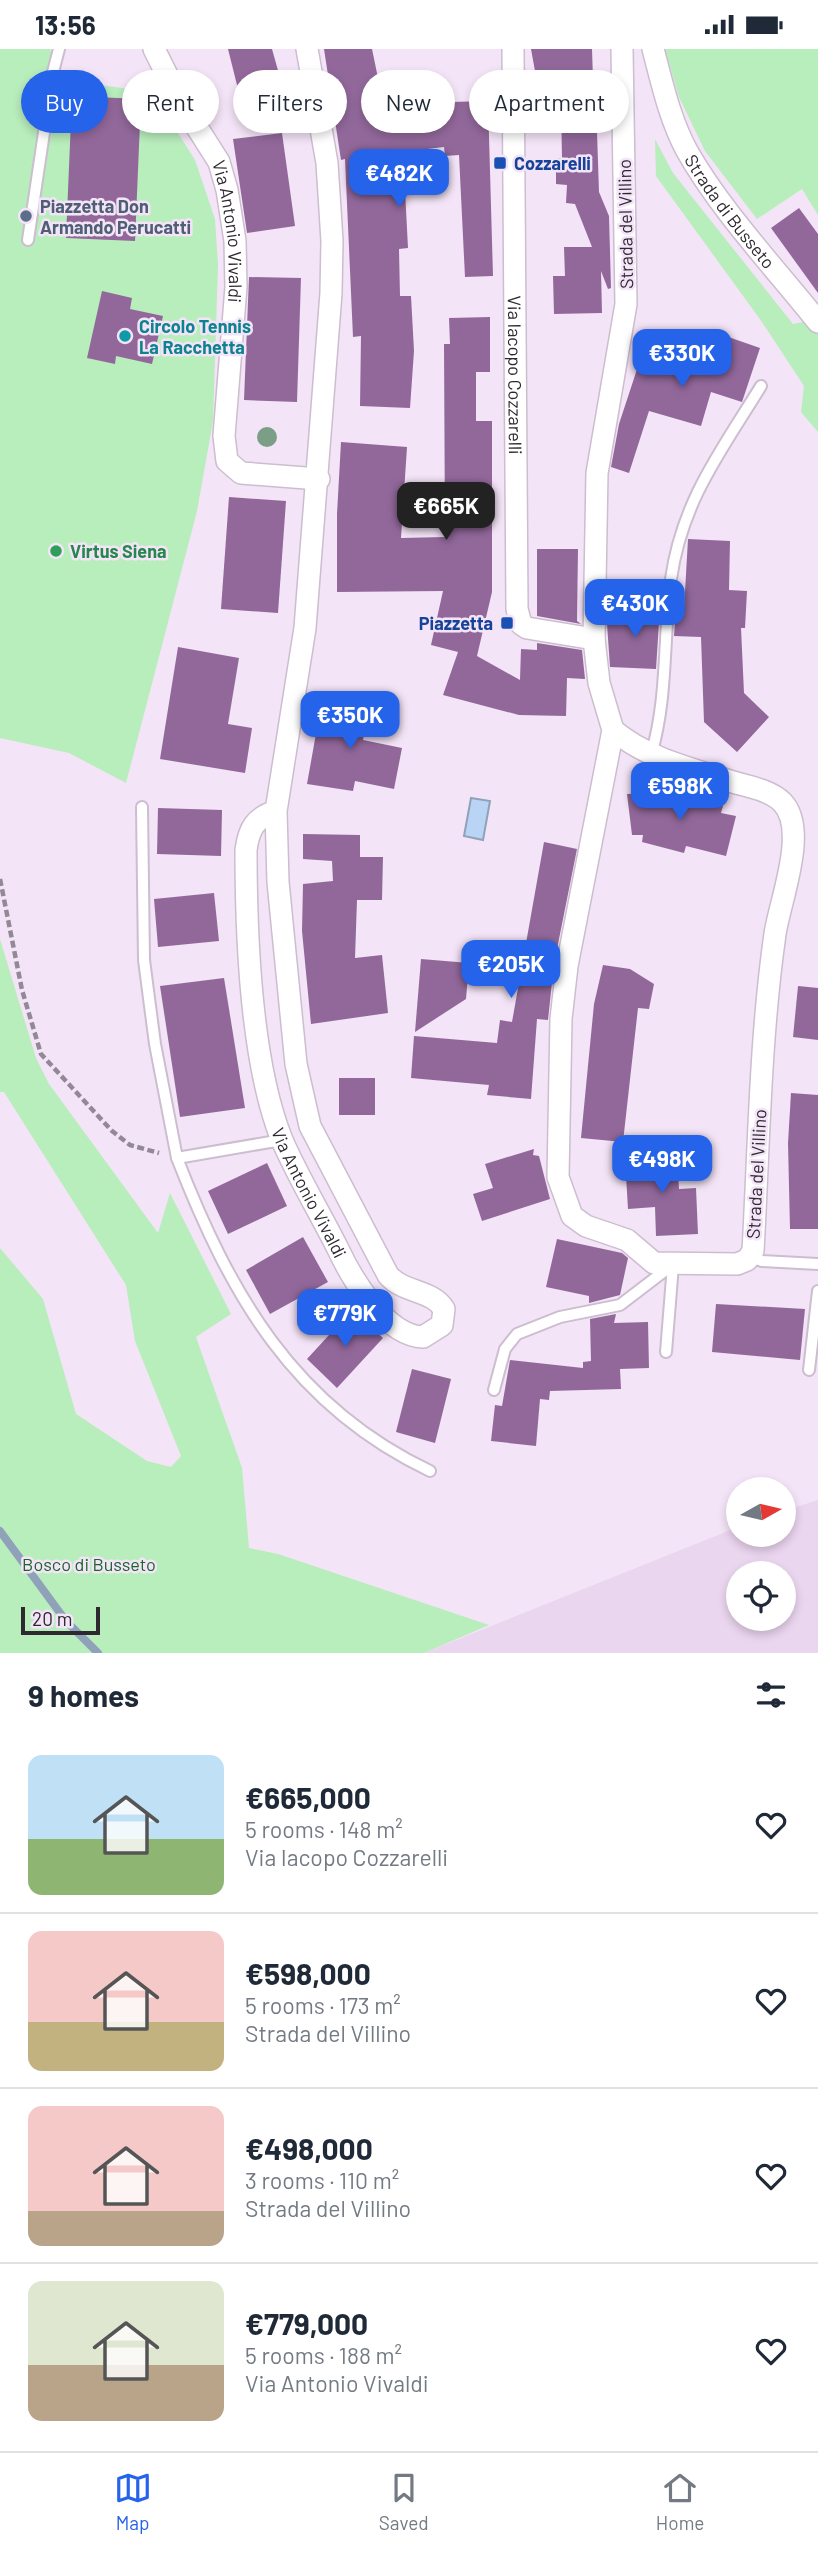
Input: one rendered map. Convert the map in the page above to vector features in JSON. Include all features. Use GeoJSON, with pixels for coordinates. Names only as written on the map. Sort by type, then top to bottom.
{"type":"FeatureCollection","features":[{"type":"Feature","properties":{"kind":"street","name":"Via Antonio Vivaldi"},"geometry":{"type":"LineString","coordinates":[[154,49],[179,99],[219,162],[228,190],[236,287],[224,436],[227,461],[242,473],[319,479]]}},
{"type":"Feature","properties":{"kind":"street","name":"Via Antonio Vivaldi"},"geometry":{"type":"LineString","coordinates":[[276,811],[257,820],[248,837],[246,901],[263,1066],[282,1139],[364,1296],[412,1336],[423,1337],[438,1330],[444,1320],[442,1305],[436,1300],[401,1287],[388,1275],[310,1126],[296,1064],[286,984],[276,811],[304,628],[319,479],[332,241],[327,163],[307,49]]}},
{"type":"Feature","properties":{"kind":"street","name":"Via Iacopo Cozzarelli"},"geometry":{"type":"LineString","coordinates":[[513,49],[518,617],[527,628],[594,639]]}},
{"type":"Feature","properties":{"kind":"street","name":"Strada del Villino"},"geometry":{"type":"LineString","coordinates":[[613,730],[651,755],[769,794],[789,811],[794,825],[794,842],[775,933],[743,1260],[673,1265],[648,1261],[627,1240],[579,1223],[566,1205],[558,1177],[560,1060],[567,966],[613,730],[599,683],[594,639],[597,473],[626,312],[622,49]]}},
{"type":"Feature","properties":{"kind":"street","name":"Strada di Busseto"},"geometry":{"type":"LineString","coordinates":[[653,49],[667,102],[687,150],[713,190],[818,322]]}},
{"type":"Feature","properties":{"kind":"lane"},"geometry":{"type":"LineString","coordinates":[[28,240],[53,72],[60,49]]}},
{"type":"Feature","properties":{"kind":"lane"},"geometry":{"type":"LineString","coordinates":[[651,755],[661,721],[671,579],[682,529],[694,494],[761,386]]}},
{"type":"Feature","properties":{"kind":"lane"},"geometry":{"type":"LineString","coordinates":[[142,807],[144,960],[155,1044],[177,1158],[236,1285],[279,1354],[340,1414],[402,1458],[430,1471]]}},
{"type":"Feature","properties":{"kind":"lane"},"geometry":{"type":"LineString","coordinates":[[177,1158],[282,1139]]}},
{"type":"Feature","properties":{"kind":"lane"},"geometry":{"type":"LineString","coordinates":[[743,1260],[818,1264]]}},
{"type":"Feature","properties":{"kind":"lane"},"geometry":{"type":"LineString","coordinates":[[666,1352],[673,1265]]}},
{"type":"Feature","properties":{"kind":"lane"},"geometry":{"type":"LineString","coordinates":[[494,1390],[505,1349],[517,1334],[560,1317],[620,1305],[673,1265]]}},
{"type":"Feature","properties":{"kind":"lane"},"geometry":{"type":"LineString","coordinates":[[809,1370],[818,1291]]}},
{"type":"Feature","properties":{"kind":"path"},"geometry":{"type":"LineString","coordinates":[[0,879],[22,990],[41,1053],[112,1131],[130,1145],[177,1158]]}},
{"type":"Feature","properties":{"kind":"shaded area"},"geometry":{"type":"Polygon","coordinates":[[[818,1500],[818,1653],[424,1653],[726,1532],[726,1547],[796,1547],[796,1507],[818,1500]]]}},
{"type":"Feature","properties":{"kind":"green space","name":"Virtus Siena"},"geometry":{"type":"Polygon","coordinates":[[[0,49],[50,49],[59,70],[21,70],[21,133],[108,133],[108,86],[122,88],[122,133],[178,133],[195,160],[215,219],[218,265],[213,421],[197,511],[126,783],[69,753],[0,738],[0,49]]]}},
{"type":"Feature","properties":{"kind":"green space"},"geometry":{"type":"Polygon","coordinates":[[[665,49],[818,49],[818,215],[802,189],[757,219],[705,151],[679,97],[665,49]]]}},
{"type":"Feature","properties":{"kind":"green space"},"geometry":{"type":"Polygon","coordinates":[[[655,139],[673,173],[793,324],[818,319],[818,432],[801,412],[804,386],[762,322],[656,176],[655,139]]]}},
{"type":"Feature","properties":{"kind":"green space","name":"Bosco di Busseto"},"geometry":{"type":"Polygon","coordinates":[[[0,939],[36,1058],[49,1084],[158,1233],[170,1193],[231,1314],[196,1337],[242,1468],[249,1548],[278,1554],[489,1625],[424,1653],[0,1653],[0,1248],[43,1299],[76,1414],[147,1461],[171,1467],[181,1456],[135,1341],[126,1285],[4,1092],[0,1092],[0,939]]]}},
{"type":"Feature","properties":{"kind":"water"},"geometry":{"type":"Polygon","coordinates":[[[471,798],[490,801],[483,840],[464,836],[471,798]]]}},
{"type":"Feature","properties":{"kind":"building"},"geometry":{"type":"Polygon","coordinates":[[[228,49],[272,49],[278,70],[233,70],[228,49]]]}},
{"type":"Feature","properties":{"kind":"building"},"geometry":{"type":"Polygon","coordinates":[[[324,49],[372,49],[376,70],[361,70],[361,133],[455,133],[455,102],[469,102],[469,133],[489,133],[493,276],[465,277],[459,155],[445,156],[444,147],[403,152],[408,248],[399,249],[400,296],[411,296],[414,351],[410,408],[360,406],[361,336],[353,337],[345,159],[341,160],[337,133],[347,133],[347,70],[327,70],[324,49]]]}},
{"type":"Feature","properties":{"kind":"building"},"geometry":{"type":"Polygon","coordinates":[[[531,49],[592,49],[593,70],[535,70],[531,49]]]}},
{"type":"Feature","properties":{"kind":"building"},"geometry":{"type":"Polygon","coordinates":[[[108,98],[122,98],[122,133],[140,133],[135,241],[66,238],[70,133],[108,133],[108,98]]]}},
{"type":"Feature","properties":{"kind":"building"},"geometry":{"type":"Polygon","coordinates":[[[282,133],[295,226],[247,233],[233,139],[282,133]]]}},
{"type":"Feature","properties":{"kind":"building"},"geometry":{"type":"Polygon","coordinates":[[[562,133],[597,133],[599,192],[609,216],[611,288],[608,289],[601,271],[602,313],[554,314],[553,276],[565,276],[564,247],[592,247],[575,204],[566,203],[567,185],[556,184],[556,158],[562,158],[562,133]]]}},
{"type":"Feature","properties":{"kind":"building"},"geometry":{"type":"Polygon","coordinates":[[[799,208],[818,234],[818,293],[771,228],[799,208]]]}},
{"type":"Feature","properties":{"kind":"building"},"geometry":{"type":"Polygon","coordinates":[[[249,277],[301,278],[297,402],[244,400],[249,277]]]}},
{"type":"Feature","properties":{"kind":"building","name":"Circolo Tennis La Racchetta"},"geometry":{"type":"Polygon","coordinates":[[[102,291],[132,298],[130,309],[163,316],[152,364],[116,356],[115,364],[87,358],[102,291]]]}},
{"type":"Feature","properties":{"kind":"building"},"geometry":{"type":"Polygon","coordinates":[[[490,317],[490,372],[476,372],[476,421],[492,421],[492,592],[477,656],[520,680],[521,649],[537,650],[537,643],[582,650],[585,679],[567,678],[566,716],[519,715],[443,695],[458,652],[431,645],[443,591],[337,592],[341,442],[407,447],[401,538],[445,537],[444,344],[450,344],[449,318],[490,317]]]}},
{"type":"Feature","properties":{"kind":"building"},"geometry":{"type":"Polygon","coordinates":[[[714,332],[760,348],[742,402],[711,392],[701,426],[649,411],[629,473],[611,467],[619,424],[644,348],[693,367],[700,345],[709,348],[714,332]]]}},
{"type":"Feature","properties":{"kind":"building"},"geometry":{"type":"Polygon","coordinates":[[[229,497],[286,501],[278,613],[221,609],[229,497]]]}},
{"type":"Feature","properties":{"kind":"building"},"geometry":{"type":"Polygon","coordinates":[[[688,539],[730,541],[729,590],[747,591],[745,628],[741,628],[744,693],[769,717],[737,752],[704,722],[701,637],[674,636],[676,608],[684,609],[688,539]]]}},
{"type":"Feature","properties":{"kind":"building"},"geometry":{"type":"Polygon","coordinates":[[[537,549],[578,549],[577,621],[581,624],[537,616],[537,549]]]}},
{"type":"Feature","properties":{"kind":"building"},"geometry":{"type":"Polygon","coordinates":[[[623,606],[660,607],[656,669],[610,667],[607,624],[622,625],[623,606]]]}},
{"type":"Feature","properties":{"kind":"building"},"geometry":{"type":"Polygon","coordinates":[[[178,647],[239,658],[228,724],[252,728],[245,773],[160,759],[178,647]]]}},
{"type":"Feature","properties":{"kind":"building"},"geometry":{"type":"Polygon","coordinates":[[[322,700],[369,709],[363,740],[402,748],[394,789],[355,781],[353,791],[307,784],[322,700]]]}},
{"type":"Feature","properties":{"kind":"building"},"geometry":{"type":"Polygon","coordinates":[[[656,789],[723,806],[721,813],[736,816],[726,856],[686,846],[684,853],[642,842],[643,835],[632,835],[627,794],[655,793],[656,789]]]}},
{"type":"Feature","properties":{"kind":"building"},"geometry":{"type":"Polygon","coordinates":[[[158,808],[222,810],[221,856],[157,854],[158,808]]]}},
{"type":"Feature","properties":{"kind":"building"},"geometry":{"type":"Polygon","coordinates":[[[303,834],[360,835],[360,857],[383,857],[382,900],[357,900],[355,958],[382,955],[388,1013],[311,1024],[302,931],[303,884],[333,881],[332,861],[303,859],[303,834]]]}},
{"type":"Feature","properties":{"kind":"building"},"geometry":{"type":"Polygon","coordinates":[[[544,842],[577,849],[554,964],[548,1020],[537,1019],[531,1099],[487,1095],[489,1085],[411,1078],[414,1036],[497,1043],[500,1020],[512,1022],[544,842]]]}},
{"type":"Feature","properties":{"kind":"building"},"geometry":{"type":"Polygon","coordinates":[[[214,893],[219,941],[158,947],[154,899],[214,893]]]}},
{"type":"Feature","properties":{"kind":"building"},"geometry":{"type":"Polygon","coordinates":[[[421,959],[469,963],[466,999],[415,1032],[421,959]]]}},
{"type":"Feature","properties":{"kind":"building"},"geometry":{"type":"Polygon","coordinates":[[[603,965],[630,969],[654,984],[649,1009],[638,1008],[623,1142],[581,1138],[594,1004],[603,965]]]}},
{"type":"Feature","properties":{"kind":"building"},"geometry":{"type":"Polygon","coordinates":[[[224,978],[245,1108],[180,1117],[160,986],[224,978]]]}},
{"type":"Feature","properties":{"kind":"building"},"geometry":{"type":"Polygon","coordinates":[[[798,986],[818,988],[818,1040],[793,1037],[798,986]]]}},
{"type":"Feature","properties":{"kind":"building"},"geometry":{"type":"Polygon","coordinates":[[[339,1078],[375,1078],[375,1115],[339,1115],[339,1078]]]}},
{"type":"Feature","properties":{"kind":"building"},"geometry":{"type":"Polygon","coordinates":[[[791,1093],[818,1095],[818,1229],[790,1229],[788,1143],[791,1093]]]}},
{"type":"Feature","properties":{"kind":"building"},"geometry":{"type":"Polygon","coordinates":[[[534,1149],[533,1155],[539,1156],[550,1199],[482,1221],[473,1194],[493,1188],[485,1164],[534,1149]]]}},
{"type":"Feature","properties":{"kind":"building"},"geometry":{"type":"Polygon","coordinates":[[[677,1156],[679,1189],[696,1188],[698,1234],[656,1236],[655,1207],[628,1209],[625,1159],[677,1156]]]}},
{"type":"Feature","properties":{"kind":"building"},"geometry":{"type":"Polygon","coordinates":[[[267,1163],[287,1206],[228,1234],[208,1191],[267,1163]]]}},
{"type":"Feature","properties":{"kind":"building"},"geometry":{"type":"Polygon","coordinates":[[[303,1237],[328,1282],[270,1314],[246,1270],[303,1237]]]}},
{"type":"Feature","properties":{"kind":"building"},"geometry":{"type":"Polygon","coordinates":[[[557,1239],[622,1253],[628,1258],[620,1295],[589,1303],[589,1296],[546,1287],[557,1239]]]}},
{"type":"Feature","properties":{"kind":"building"},"geometry":{"type":"Polygon","coordinates":[[[716,1304],[805,1309],[800,1360],[712,1352],[716,1304]]]}},
{"type":"Feature","properties":{"kind":"building"},"geometry":{"type":"Polygon","coordinates":[[[352,1310],[383,1338],[337,1388],[307,1359],[352,1310]]]}},
{"type":"Feature","properties":{"kind":"building"},"geometry":{"type":"Polygon","coordinates":[[[616,1314],[614,1323],[648,1322],[649,1368],[620,1369],[621,1389],[550,1391],[549,1400],[540,1399],[536,1446],[491,1441],[495,1405],[502,1406],[510,1360],[583,1368],[583,1362],[591,1361],[590,1319],[616,1314]]]}},
{"type":"Feature","properties":{"kind":"building"},"geometry":{"type":"Polygon","coordinates":[[[412,1369],[451,1379],[435,1443],[396,1432],[412,1369]]]}},
{"type":"Feature","properties":{"kind":"waterway"},"geometry":{"type":"LineString","coordinates":[[0,1531],[66,1621],[98,1653]]}},
{"type":"Feature","properties":{"kind":"place","name":"Cozzarelli"},"geometry":{"type":"Point","coordinates":[500,163]}},
{"type":"Feature","properties":{"kind":"place","name":"Piazzetta Don Armando Perucatti"},"geometry":{"type":"Point","coordinates":[26,216]}},
{"type":"Feature","properties":{"kind":"place","name":"Circolo Tennis La Racchetta"},"geometry":{"type":"Point","coordinates":[125,336]}},
{"type":"Feature","properties":{"kind":"place","name":"Virtus Siena"},"geometry":{"type":"Point","coordinates":[56,551]}},
{"type":"Feature","properties":{"kind":"place","name":"Piazzetta"},"geometry":{"type":"Point","coordinates":[507,623]}}]}
